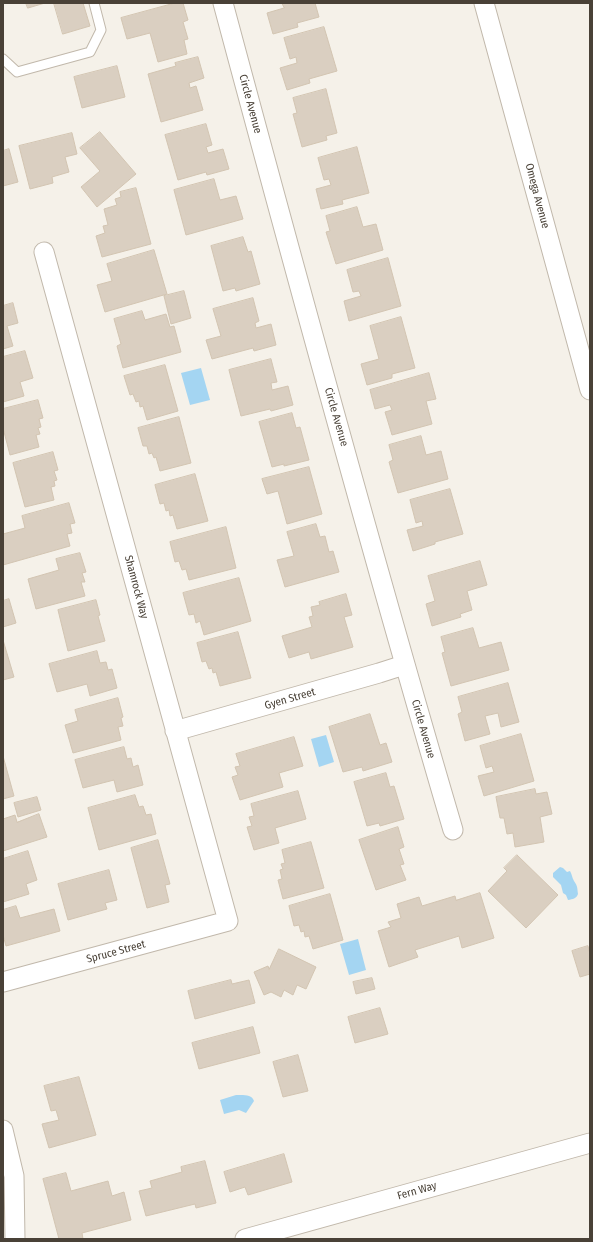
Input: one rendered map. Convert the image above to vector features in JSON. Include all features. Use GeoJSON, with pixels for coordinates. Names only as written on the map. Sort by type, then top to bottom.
{"type":"FeatureCollection","features":[{"type":"Feature","properties":{"kind":"street","name":"Circle Avenue"},"geometry":{"type":"LineString","coordinates":[[223,3],[291,257],[404,665],[453,830]]}},
{"type":"Feature","properties":{"kind":"street","name":"Omega Avenue"},"geometry":{"type":"LineString","coordinates":[[484,3],[590,390]]}},
{"type":"Feature","properties":{"kind":"street","name":"Shamrock Way"},"geometry":{"type":"LineString","coordinates":[[44,252],[228,921]]}},
{"type":"Feature","properties":{"kind":"street","name":"Gyen Street"},"geometry":{"type":"LineString","coordinates":[[175,731],[404,665]]}},
{"type":"Feature","properties":{"kind":"street","name":"Spruce Street"},"geometry":{"type":"LineString","coordinates":[[3,982],[228,921]]}},
{"type":"Feature","properties":{"kind":"street"},"geometry":{"type":"LineString","coordinates":[[3,1130],[14,1176],[15,1239]]}},
{"type":"Feature","properties":{"kind":"street","name":"Fern Way"},"geometry":{"type":"LineString","coordinates":[[245,1239],[590,1143]]}},
{"type":"Feature","properties":{"kind":"lane"},"geometry":{"type":"LineString","coordinates":[[3,59],[17,72],[90,52],[101,30],[94,3]]}},
{"type":"Feature","properties":{"kind":"water"},"geometry":{"type":"Polygon","coordinates":[[[201,368],[210,400],[190,405],[181,373],[201,368]]]}},
{"type":"Feature","properties":{"kind":"water"},"geometry":{"type":"Polygon","coordinates":[[[326,735],[334,762],[319,767],[311,739],[326,735]]]}},
{"type":"Feature","properties":{"kind":"water"},"geometry":{"type":"Polygon","coordinates":[[[560,867],[567,872],[571,872],[578,894],[574,898],[568,900],[566,895],[563,893],[561,885],[553,877],[553,873],[560,867]]]}},
{"type":"Feature","properties":{"kind":"water"},"geometry":{"type":"Polygon","coordinates":[[[358,939],[366,970],[349,975],[340,944],[358,939]]]}},
{"type":"Feature","properties":{"kind":"water"},"geometry":{"type":"Polygon","coordinates":[[[236,1095],[249,1096],[254,1101],[246,1113],[239,1110],[224,1114],[220,1100],[236,1095]]]}},
{"type":"Feature","properties":{"kind":"building"},"geometry":{"type":"Polygon","coordinates":[[[26,3],[45,3],[28,8],[26,3]]]}},
{"type":"Feature","properties":{"kind":"building"},"geometry":{"type":"Polygon","coordinates":[[[54,3],[83,3],[90,26],[63,34],[54,3]]]}},
{"type":"Feature","properties":{"kind":"building"},"geometry":{"type":"Polygon","coordinates":[[[175,3],[183,3],[188,20],[183,22],[188,39],[184,40],[187,54],[158,62],[150,33],[127,39],[121,18],[175,3]]]}},
{"type":"Feature","properties":{"kind":"building"},"geometry":{"type":"Polygon","coordinates":[[[282,3],[315,3],[319,17],[297,23],[298,27],[273,34],[267,13],[284,8],[282,3]]]}},
{"type":"Feature","properties":{"kind":"building"},"geometry":{"type":"Polygon","coordinates":[[[324,27],[337,71],[309,79],[310,83],[287,90],[280,68],[297,63],[296,57],[290,59],[284,38],[324,27]]]}},
{"type":"Feature","properties":{"kind":"building"},"geometry":{"type":"Polygon","coordinates":[[[198,57],[204,78],[189,83],[190,88],[196,86],[203,110],[161,122],[148,74],[176,66],[175,63],[198,57]]]}},
{"type":"Feature","properties":{"kind":"building"},"geometry":{"type":"Polygon","coordinates":[[[117,66],[125,97],[82,108],[74,77],[117,66]]]}},
{"type":"Feature","properties":{"kind":"building"},"geometry":{"type":"Polygon","coordinates":[[[326,89],[337,133],[326,136],[327,140],[302,147],[293,114],[297,113],[293,98],[326,89]]]}},
{"type":"Feature","properties":{"kind":"building"},"geometry":{"type":"Polygon","coordinates":[[[206,124],[212,145],[206,147],[208,153],[223,149],[229,169],[207,175],[206,172],[178,180],[165,135],[206,124]]]}},
{"type":"Feature","properties":{"kind":"building"},"geometry":{"type":"Polygon","coordinates":[[[100,132],[136,174],[97,207],[81,187],[100,171],[80,148],[100,132]]]}},
{"type":"Feature","properties":{"kind":"building"},"geometry":{"type":"Polygon","coordinates":[[[72,133],[77,154],[65,157],[69,172],[52,177],[53,183],[30,189],[19,146],[72,133]]]}},
{"type":"Feature","properties":{"kind":"building"},"geometry":{"type":"Polygon","coordinates":[[[357,147],[369,193],[342,200],[343,204],[321,209],[316,189],[331,185],[329,179],[324,180],[318,158],[357,147]]]}},
{"type":"Feature","properties":{"kind":"building"},"geometry":{"type":"Polygon","coordinates":[[[9,149],[18,182],[3,186],[3,151],[9,149]]]}},
{"type":"Feature","properties":{"kind":"building"},"geometry":{"type":"Polygon","coordinates":[[[214,179],[220,200],[236,196],[243,219],[186,235],[174,190],[214,179]]]}},
{"type":"Feature","properties":{"kind":"building"},"geometry":{"type":"Polygon","coordinates":[[[136,188],[151,244],[102,257],[96,236],[105,233],[103,226],[108,225],[104,209],[117,205],[115,199],[121,197],[120,192],[136,188]]]}},
{"type":"Feature","properties":{"kind":"building"},"geometry":{"type":"Polygon","coordinates":[[[357,207],[363,227],[376,224],[383,250],[336,264],[326,232],[330,231],[326,216],[357,207]]]}},
{"type":"Feature","properties":{"kind":"building"},"geometry":{"type":"Polygon","coordinates":[[[243,237],[248,252],[251,251],[260,284],[236,291],[235,288],[223,291],[211,246],[243,237]]]}},
{"type":"Feature","properties":{"kind":"building"},"geometry":{"type":"Polygon","coordinates":[[[154,250],[167,294],[105,312],[97,285],[112,281],[107,264],[154,250]]]}},
{"type":"Feature","properties":{"kind":"building"},"geometry":{"type":"Polygon","coordinates":[[[388,258],[401,306],[349,321],[344,301],[361,296],[359,291],[353,292],[347,270],[388,258]]]}},
{"type":"Feature","properties":{"kind":"building"},"geometry":{"type":"Polygon","coordinates":[[[184,291],[191,318],[171,324],[164,296],[184,291]]]}},
{"type":"Feature","properties":{"kind":"building"},"geometry":{"type":"Polygon","coordinates":[[[253,298],[259,321],[255,323],[256,328],[271,324],[276,345],[254,351],[253,348],[212,359],[206,340],[221,336],[213,309],[253,298]]]}},
{"type":"Feature","properties":{"kind":"building"},"geometry":{"type":"Polygon","coordinates":[[[13,303],[18,323],[7,326],[13,346],[3,349],[3,306],[13,303]]]}},
{"type":"Feature","properties":{"kind":"building"},"geometry":{"type":"Polygon","coordinates":[[[142,311],[145,320],[166,314],[170,327],[174,326],[181,352],[123,368],[117,346],[121,344],[114,319],[142,311]]]}},
{"type":"Feature","properties":{"kind":"building"},"geometry":{"type":"Polygon","coordinates":[[[401,317],[415,368],[392,374],[392,378],[367,385],[361,364],[379,359],[370,326],[401,317]]]}},
{"type":"Feature","properties":{"kind":"building"},"geometry":{"type":"Polygon","coordinates":[[[25,351],[33,378],[20,382],[24,396],[3,402],[3,357],[25,351]]]}},
{"type":"Feature","properties":{"kind":"building"},"geometry":{"type":"Polygon","coordinates":[[[271,359],[277,382],[271,383],[272,390],[288,386],[293,405],[271,411],[270,409],[241,416],[229,370],[271,359]]]}},
{"type":"Feature","properties":{"kind":"building"},"geometry":{"type":"Polygon","coordinates":[[[165,365],[178,411],[147,420],[143,406],[140,407],[139,401],[136,402],[133,394],[130,395],[124,376],[165,365]]]}},
{"type":"Feature","properties":{"kind":"building"},"geometry":{"type":"Polygon","coordinates":[[[429,373],[436,399],[426,401],[432,424],[392,435],[385,412],[392,410],[390,405],[375,409],[370,390],[429,373]]]}},
{"type":"Feature","properties":{"kind":"building"},"geometry":{"type":"Polygon","coordinates":[[[38,400],[43,418],[39,419],[41,427],[38,428],[40,434],[36,435],[39,447],[10,455],[3,428],[3,409],[38,400]]]}},
{"type":"Feature","properties":{"kind":"building"},"geometry":{"type":"Polygon","coordinates":[[[292,413],[296,428],[300,427],[309,460],[284,466],[284,464],[272,467],[259,422],[292,413]]]}},
{"type":"Feature","properties":{"kind":"building"},"geometry":{"type":"Polygon","coordinates":[[[179,417],[191,463],[160,471],[156,457],[154,458],[152,453],[149,454],[147,446],[143,446],[138,428],[179,417]]]}},
{"type":"Feature","properties":{"kind":"building"},"geometry":{"type":"Polygon","coordinates":[[[421,436],[426,455],[441,451],[448,479],[398,493],[389,462],[393,460],[389,445],[421,436]]]}},
{"type":"Feature","properties":{"kind":"building"},"geometry":{"type":"Polygon","coordinates":[[[53,452],[58,470],[54,471],[57,480],[54,481],[55,486],[51,487],[54,500],[25,507],[13,463],[53,452]]]}},
{"type":"Feature","properties":{"kind":"building"},"geometry":{"type":"Polygon","coordinates":[[[309,467],[322,514],[287,524],[278,491],[267,494],[262,479],[309,467]]]}},
{"type":"Feature","properties":{"kind":"building"},"geometry":{"type":"Polygon","coordinates":[[[195,474],[208,521],[177,529],[173,515],[170,516],[169,510],[166,511],[164,503],[160,504],[155,485],[195,474]]]}},
{"type":"Feature","properties":{"kind":"building"},"geometry":{"type":"Polygon","coordinates":[[[450,489],[463,534],[435,542],[435,544],[413,551],[407,530],[423,526],[422,521],[416,523],[410,500],[450,489]]]}},
{"type":"Feature","properties":{"kind":"building"},"geometry":{"type":"Polygon","coordinates":[[[69,503],[75,523],[70,524],[72,533],[67,534],[70,546],[3,565],[3,534],[25,528],[22,516],[69,503]]]}},
{"type":"Feature","properties":{"kind":"building"},"geometry":{"type":"Polygon","coordinates":[[[316,524],[320,537],[325,536],[329,552],[333,551],[339,572],[285,587],[277,560],[294,556],[287,532],[316,524]]]}},
{"type":"Feature","properties":{"kind":"building"},"geometry":{"type":"Polygon","coordinates":[[[226,527],[236,568],[189,580],[186,569],[182,570],[179,561],[175,562],[170,542],[226,527]]]}},
{"type":"Feature","properties":{"kind":"building"},"geometry":{"type":"Polygon","coordinates":[[[80,553],[86,572],[82,573],[85,582],[81,582],[85,596],[36,609],[28,579],[59,570],[56,559],[80,553]]]}},
{"type":"Feature","properties":{"kind":"building"},"geometry":{"type":"Polygon","coordinates":[[[480,561],[487,585],[467,591],[472,610],[460,614],[461,617],[432,626],[426,604],[435,601],[428,576],[480,561]]]}},
{"type":"Feature","properties":{"kind":"building"},"geometry":{"type":"Polygon","coordinates":[[[239,578],[251,621],[204,635],[200,621],[196,623],[194,614],[189,615],[183,593],[239,578]]]}},
{"type":"Feature","properties":{"kind":"building"},"geometry":{"type":"Polygon","coordinates":[[[346,594],[352,615],[344,617],[353,647],[311,659],[309,652],[289,658],[282,636],[312,627],[309,617],[313,616],[311,607],[320,605],[319,602],[346,594]]]}},
{"type":"Feature","properties":{"kind":"building"},"geometry":{"type":"Polygon","coordinates":[[[9,599],[16,623],[3,627],[3,601],[9,599]]]}},
{"type":"Feature","properties":{"kind":"building"},"geometry":{"type":"Polygon","coordinates":[[[96,600],[100,615],[98,616],[105,641],[68,651],[58,610],[96,600]]]}},
{"type":"Feature","properties":{"kind":"building"},"geometry":{"type":"Polygon","coordinates":[[[473,628],[479,648],[501,642],[509,670],[451,686],[442,653],[445,652],[441,637],[473,628]]]}},
{"type":"Feature","properties":{"kind":"building"},"geometry":{"type":"Polygon","coordinates":[[[238,632],[251,678],[220,686],[216,672],[213,673],[212,668],[209,669],[206,661],[202,662],[197,643],[238,632]]]}},
{"type":"Feature","properties":{"kind":"building"},"geometry":{"type":"Polygon","coordinates":[[[3,640],[14,677],[3,680],[3,640]]]}},
{"type":"Feature","properties":{"kind":"building"},"geometry":{"type":"Polygon","coordinates":[[[97,651],[100,663],[106,662],[108,670],[112,669],[117,688],[90,696],[87,684],[57,692],[49,664],[97,651]]]}},
{"type":"Feature","properties":{"kind":"building"},"geometry":{"type":"Polygon","coordinates":[[[508,683],[519,722],[501,727],[498,713],[485,716],[490,734],[465,741],[458,714],[462,712],[458,697],[508,683]]]}},
{"type":"Feature","properties":{"kind":"building"},"geometry":{"type":"Polygon","coordinates":[[[118,698],[123,717],[121,718],[123,726],[118,727],[121,740],[73,753],[65,725],[78,721],[75,710],[118,698]]]}},
{"type":"Feature","properties":{"kind":"building"},"geometry":{"type":"Polygon","coordinates":[[[370,714],[380,745],[386,743],[392,762],[363,771],[362,767],[343,772],[329,727],[370,714]]]}},
{"type":"Feature","properties":{"kind":"building"},"geometry":{"type":"Polygon","coordinates":[[[521,734],[534,781],[484,796],[478,776],[494,772],[492,766],[486,768],[480,746],[521,734]]]}},
{"type":"Feature","properties":{"kind":"building"},"geometry":{"type":"Polygon","coordinates":[[[294,737],[303,766],[279,773],[283,787],[240,800],[232,777],[238,775],[235,767],[240,766],[236,754],[294,737]]]}},
{"type":"Feature","properties":{"kind":"building"},"geometry":{"type":"Polygon","coordinates":[[[124,747],[127,759],[131,758],[133,767],[138,765],[143,785],[117,792],[114,780],[83,788],[75,760],[124,747]]]}},
{"type":"Feature","properties":{"kind":"building"},"geometry":{"type":"Polygon","coordinates":[[[3,756],[14,796],[3,799],[3,756]]]}},
{"type":"Feature","properties":{"kind":"building"},"geometry":{"type":"Polygon","coordinates":[[[386,773],[390,787],[394,786],[404,819],[380,826],[379,823],[367,826],[354,782],[386,773]]]}},
{"type":"Feature","properties":{"kind":"building"},"geometry":{"type":"Polygon","coordinates":[[[535,789],[536,794],[547,792],[552,814],[540,817],[544,842],[515,847],[513,833],[507,834],[504,818],[500,818],[496,797],[535,789]]]}},
{"type":"Feature","properties":{"kind":"building"},"geometry":{"type":"Polygon","coordinates":[[[298,791],[306,819],[275,828],[279,843],[254,850],[247,827],[252,826],[249,817],[254,816],[251,804],[298,791]]]}},
{"type":"Feature","properties":{"kind":"building"},"geometry":{"type":"Polygon","coordinates":[[[135,795],[139,807],[143,806],[146,815],[151,814],[156,834],[99,850],[88,808],[135,795]]]}},
{"type":"Feature","properties":{"kind":"building"},"geometry":{"type":"Polygon","coordinates":[[[37,797],[41,810],[18,817],[14,803],[37,797]]]}},
{"type":"Feature","properties":{"kind":"building"},"geometry":{"type":"Polygon","coordinates":[[[39,814],[47,837],[3,851],[3,819],[15,815],[17,822],[39,814]]]}},
{"type":"Feature","properties":{"kind":"building"},"geometry":{"type":"Polygon","coordinates":[[[398,827],[404,847],[399,849],[404,864],[400,865],[406,880],[376,890],[359,840],[398,827]]]}},
{"type":"Feature","properties":{"kind":"building"},"geometry":{"type":"Polygon","coordinates":[[[158,840],[170,884],[165,885],[169,902],[147,908],[131,848],[158,840]]]}},
{"type":"Feature","properties":{"kind":"building"},"geometry":{"type":"Polygon","coordinates":[[[311,842],[324,888],[283,899],[278,880],[282,879],[280,870],[283,869],[281,864],[285,863],[282,850],[311,842]]]}},
{"type":"Feature","properties":{"kind":"building"},"geometry":{"type":"Polygon","coordinates":[[[28,851],[37,880],[26,884],[29,894],[3,902],[3,859],[28,851]]]}},
{"type":"Feature","properties":{"kind":"building"},"geometry":{"type":"Polygon","coordinates":[[[517,855],[558,895],[526,928],[488,891],[507,871],[504,868],[517,855]]]}},
{"type":"Feature","properties":{"kind":"building"},"geometry":{"type":"Polygon","coordinates":[[[109,870],[117,900],[105,903],[107,909],[68,920],[58,884],[109,870]]]}},
{"type":"Feature","properties":{"kind":"building"},"geometry":{"type":"Polygon","coordinates":[[[480,893],[494,938],[462,948],[459,936],[415,950],[418,957],[389,967],[378,931],[391,927],[388,922],[401,918],[397,904],[419,897],[422,906],[455,896],[456,900],[480,893]]]}},
{"type":"Feature","properties":{"kind":"building"},"geometry":{"type":"Polygon","coordinates":[[[330,894],[343,940],[313,949],[309,936],[305,937],[304,931],[301,932],[299,925],[294,926],[289,906],[330,894]]]}},
{"type":"Feature","properties":{"kind":"building"},"geometry":{"type":"Polygon","coordinates":[[[16,906],[20,918],[54,909],[60,931],[6,946],[3,935],[3,910],[16,906]]]}},
{"type":"Feature","properties":{"kind":"building"},"geometry":{"type":"Polygon","coordinates":[[[588,946],[590,954],[590,974],[580,977],[572,951],[588,946]]]}},
{"type":"Feature","properties":{"kind":"building"},"geometry":{"type":"Polygon","coordinates":[[[279,949],[316,967],[306,989],[297,985],[293,995],[284,990],[281,997],[271,992],[264,995],[254,972],[268,966],[269,969],[279,949]]]}},
{"type":"Feature","properties":{"kind":"building"},"geometry":{"type":"Polygon","coordinates":[[[372,978],[375,989],[356,994],[353,982],[372,978]]]}},
{"type":"Feature","properties":{"kind":"building"},"geometry":{"type":"Polygon","coordinates":[[[231,980],[232,984],[249,980],[255,1003],[195,1019],[188,991],[231,980]]]}},
{"type":"Feature","properties":{"kind":"building"},"geometry":{"type":"Polygon","coordinates":[[[380,1008],[388,1034],[355,1043],[348,1017],[380,1008]]]}},
{"type":"Feature","properties":{"kind":"building"},"geometry":{"type":"Polygon","coordinates":[[[253,1027],[260,1053],[199,1069],[192,1043],[253,1027]]]}},
{"type":"Feature","properties":{"kind":"building"},"geometry":{"type":"Polygon","coordinates":[[[298,1055],[308,1091],[283,1097],[273,1062],[298,1055]]]}},
{"type":"Feature","properties":{"kind":"building"},"geometry":{"type":"Polygon","coordinates":[[[79,1077],[96,1135],[49,1148],[42,1124],[59,1120],[56,1110],[51,1111],[44,1086],[79,1077]]]}},
{"type":"Feature","properties":{"kind":"building"},"geometry":{"type":"Polygon","coordinates":[[[284,1154],[292,1182],[248,1195],[245,1187],[230,1192],[224,1172],[284,1154]]]}},
{"type":"Feature","properties":{"kind":"building"},"geometry":{"type":"Polygon","coordinates":[[[205,1161],[216,1203],[196,1208],[195,1204],[146,1216],[139,1191],[152,1188],[150,1181],[182,1172],[181,1167],[205,1161]]]}},
{"type":"Feature","properties":{"kind":"building"},"geometry":{"type":"Polygon","coordinates":[[[66,1173],[71,1191],[108,1181],[112,1196],[124,1192],[131,1220],[82,1233],[83,1239],[59,1239],[43,1179],[66,1173]]]}}]}
